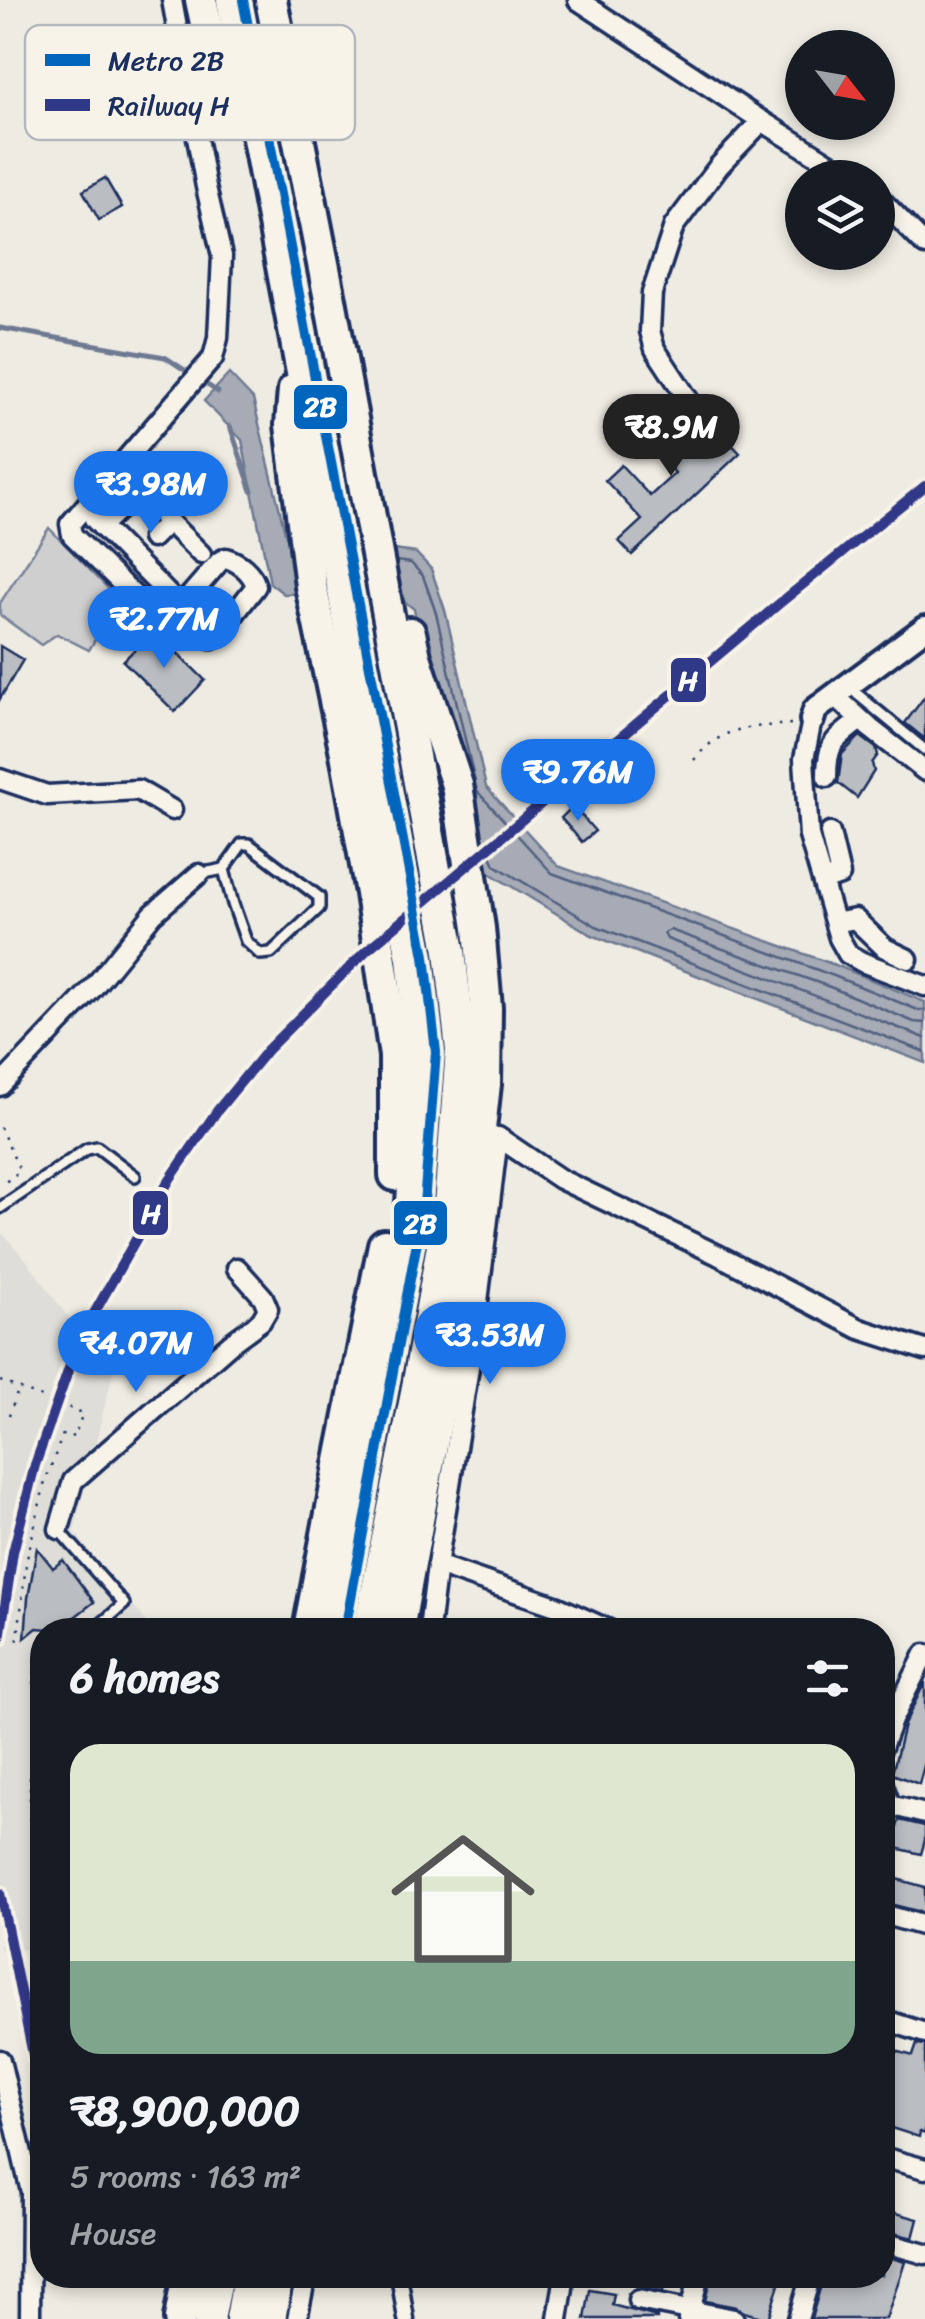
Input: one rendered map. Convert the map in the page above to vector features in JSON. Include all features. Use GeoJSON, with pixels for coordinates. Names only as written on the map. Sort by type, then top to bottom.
{"type":"FeatureCollection","features":[{"type":"Feature","properties":{"kind":"highway"},"geometry":{"type":"LineString","coordinates":[[201,0],[207,25]]}},
{"type":"Feature","properties":{"kind":"highway"},"geometry":{"type":"LineString","coordinates":[[232,0],[237,25]]}},
{"type":"Feature","properties":{"kind":"highway"},"geometry":{"type":"LineString","coordinates":[[272,0],[277,25]]}},
{"type":"Feature","properties":{"kind":"highway"},"geometry":{"type":"LineString","coordinates":[[259,140],[412,958],[422,1053],[412,1203],[353,1469],[312,1618]]}},
{"type":"Feature","properties":{"kind":"highway"},"geometry":{"type":"LineString","coordinates":[[299,140],[450,952],[460,1050],[449,1206],[428,1395],[412,1480],[399,1618]]}},
{"type":"Feature","properties":{"kind":"highway"},"geometry":{"type":"LineString","coordinates":[[340,350],[371,424],[415,657],[457,785],[479,928],[486,1008],[485,1084],[464,1273],[428,1395]]}},
{"type":"Feature","properties":{"kind":"highway"},"geometry":{"type":"LineString","coordinates":[[298,352],[291,424],[311,586],[372,892],[395,1056],[396,1164],[369,1386]]}},
{"type":"Feature","properties":{"kind":"highway"},"geometry":{"type":"LineString","coordinates":[[339,1618],[353,1469]]}},
{"type":"Feature","properties":{"kind":"highway"},"geometry":{"type":"LineString","coordinates":[[372,1618],[412,1480]]}},
{"type":"Feature","properties":{"kind":"highway"},"geometry":{"type":"LineString","coordinates":[[180,2319],[186,2288]]}},
{"type":"Feature","properties":{"kind":"highway"},"geometry":{"type":"LineString","coordinates":[[210,2319],[216,2288]]}},
{"type":"Feature","properties":{"kind":"highway"},"geometry":{"type":"LineString","coordinates":[[241,2319],[247,2288]]}},
{"type":"Feature","properties":{"kind":"highway"},"geometry":{"type":"LineString","coordinates":[[252,2288],[257,2319]]}},
{"type":"Feature","properties":{"kind":"highway"},"geometry":{"type":"LineString","coordinates":[[270,2319],[276,2288]]}},
{"type":"Feature","properties":{"kind":"street"},"geometry":{"type":"LineString","coordinates":[[172,0],[177,25]]}},
{"type":"Feature","properties":{"kind":"street"},"geometry":{"type":"LineString","coordinates":[[578,0],[825,160]]}},
{"type":"Feature","properties":{"kind":"street"},"geometry":{"type":"LineString","coordinates":[[707,428],[655,349],[650,331],[652,293],[674,226],[719,166],[762,120]]}},
{"type":"Feature","properties":{"kind":"street"},"geometry":{"type":"LineString","coordinates":[[83,508],[172,604],[212,639],[256,586],[254,578],[226,558],[172,604],[148,609],[72,535],[70,524],[83,508],[213,358],[218,338],[222,256],[198,140]]}},
{"type":"Feature","properties":{"kind":"street"},"geometry":{"type":"LineString","coordinates":[[895,214],[925,245]]}},
{"type":"Feature","properties":{"kind":"street"},"geometry":{"type":"LineString","coordinates":[[101,526],[135,494],[142,495],[201,554]]}},
{"type":"Feature","properties":{"kind":"street"},"geometry":{"type":"LineString","coordinates":[[152,538],[169,521]]}},
{"type":"Feature","properties":{"kind":"street"},"geometry":{"type":"LineString","coordinates":[[826,777],[827,754],[849,704],[925,628]]}},
{"type":"Feature","properties":{"kind":"street"},"geometry":{"type":"LineString","coordinates":[[836,881],[810,836],[804,759],[812,720],[822,720],[849,704],[925,644]]}},
{"type":"Feature","properties":{"kind":"street"},"geometry":{"type":"LineString","coordinates":[[849,704],[925,770]]}},
{"type":"Feature","properties":{"kind":"street"},"geometry":{"type":"LineString","coordinates":[[0,779],[47,795],[138,790],[172,810]]}},
{"type":"Feature","properties":{"kind":"street"},"geometry":{"type":"LineString","coordinates":[[830,832],[836,881],[835,923],[848,954],[925,986]]}},
{"type":"Feature","properties":{"kind":"street"},"geometry":{"type":"LineString","coordinates":[[0,1086],[93,988],[153,914],[198,874]]}},
{"type":"Feature","properties":{"kind":"street"},"geometry":{"type":"LineString","coordinates":[[835,923],[854,920],[885,948],[908,959]]}},
{"type":"Feature","properties":{"kind":"street"},"geometry":{"type":"LineString","coordinates":[[430,1618],[472,1344],[498,1137],[560,1179],[718,1255],[860,1330],[925,1350]]}},
{"type":"Feature","properties":{"kind":"street"},"geometry":{"type":"LineString","coordinates":[[59,1530],[73,1481],[261,1321],[268,1309],[263,1296],[237,1268]]}},
{"type":"Feature","properties":{"kind":"street"},"geometry":{"type":"LineString","coordinates":[[437,1565],[582,1618]]}},
{"type":"Feature","properties":{"kind":"street"},"geometry":{"type":"LineString","coordinates":[[895,1714],[925,1654]]}},
{"type":"Feature","properties":{"kind":"street"},"geometry":{"type":"LineString","coordinates":[[895,1806],[925,1814]]}},
{"type":"Feature","properties":{"kind":"street"},"geometry":{"type":"LineString","coordinates":[[895,1918],[925,1926]]}},
{"type":"Feature","properties":{"kind":"street"},"geometry":{"type":"LineString","coordinates":[[895,2024],[925,2033]]}},
{"type":"Feature","properties":{"kind":"street"},"geometry":{"type":"LineString","coordinates":[[0,2060],[30,2188]]}},
{"type":"Feature","properties":{"kind":"street"},"geometry":{"type":"LineString","coordinates":[[895,2161],[925,2169]]}},
{"type":"Feature","properties":{"kind":"street"},"geometry":{"type":"LineString","coordinates":[[895,2246],[925,2254]]}},
{"type":"Feature","properties":{"kind":"street"},"geometry":{"type":"LineString","coordinates":[[30,2288],[30,2319]]}},
{"type":"Feature","properties":{"kind":"street"},"geometry":{"type":"LineString","coordinates":[[298,2319],[304,2288]]}},
{"type":"Feature","properties":{"kind":"street"},"geometry":{"type":"LineString","coordinates":[[401,2288],[406,2319]]}},
{"type":"Feature","properties":{"kind":"street"},"geometry":{"type":"LineString","coordinates":[[558,2319],[564,2288]]}},
{"type":"Feature","properties":{"kind":"street"},"geometry":{"type":"LineString","coordinates":[[689,2315],[696,2288]]}},
{"type":"Feature","properties":{"kind":"street"},"geometry":{"type":"LineString","coordinates":[[798,2319],[806,2288]]}},
{"type":"Feature","properties":{"kind":"street"},"geometry":{"type":"LineString","coordinates":[[638,2300],[689,2315],[734,2319]]}},
{"type":"Feature","properties":{"kind":"lane"},"geometry":{"type":"LineString","coordinates":[[849,704],[925,750]]}},
{"type":"Feature","properties":{"kind":"lane"},"geometry":{"type":"LineString","coordinates":[[198,874],[224,868],[242,844],[250,844],[320,897],[319,908],[271,952],[260,954],[246,941],[224,868]]}},
{"type":"Feature","properties":{"kind":"lane"},"geometry":{"type":"LineString","coordinates":[[0,1208],[86,1149],[97,1147],[135,1176]]}},
{"type":"Feature","properties":{"kind":"lane"},"geometry":{"type":"LineString","coordinates":[[59,1530],[124,1604],[108,1618]]}},
{"type":"Feature","properties":{"kind":"path"},"geometry":{"type":"LineString","coordinates":[[694,760],[721,735],[752,725],[812,720]]}},
{"type":"Feature","properties":{"kind":"path"},"geometry":{"type":"LineString","coordinates":[[0,1127],[20,1171],[0,1186]]}},
{"type":"Feature","properties":{"kind":"path"},"geometry":{"type":"LineString","coordinates":[[0,1382],[83,1412],[74,1437],[63,1434],[45,1482],[26,1563],[17,1647]]}},
{"type":"Feature","properties":{"kind":"path"},"geometry":{"type":"LineString","coordinates":[[9,1416],[18,1390]]}},
{"type":"Feature","properties":{"kind":"path"},"geometry":{"type":"LineString","coordinates":[[30,1758],[30,1821]]}},
{"type":"Feature","properties":{"kind":"shaded area"},"geometry":{"type":"Polygon","coordinates":[[[49,528],[119,600],[89,650],[57,634],[41,645],[0,615],[0,603],[49,528]]]}},
{"type":"Feature","properties":{"kind":"shaded area"},"geometry":{"type":"Polygon","coordinates":[[[0,1231],[71,1321],[118,1351],[74,1532],[143,1618],[30,1618],[30,1950],[0,1949],[0,1231]]]}},
{"type":"Feature","properties":{"kind":"water"},"geometry":{"type":"Polygon","coordinates":[[[229,374],[253,399],[286,536],[416,553],[431,569],[445,610],[486,787],[558,866],[838,966],[925,1002],[925,1063],[592,935],[486,871],[455,799],[414,609],[391,591],[284,594],[270,583],[242,440],[204,401],[229,374]]]}},
{"type":"Feature","properties":{"kind":"building"},"geometry":{"type":"Polygon","coordinates":[[[105,178],[122,207],[99,220],[83,191],[105,178]]]}},
{"type":"Feature","properties":{"kind":"building"},"geometry":{"type":"Polygon","coordinates":[[[671,417],[698,446],[715,438],[719,431],[740,453],[632,555],[619,541],[642,520],[605,480],[621,465],[650,496],[675,473],[646,441],[671,417]]]}},
{"type":"Feature","properties":{"kind":"building"},"geometry":{"type":"Polygon","coordinates":[[[154,630],[205,680],[175,712],[123,661],[154,630]]]}},
{"type":"Feature","properties":{"kind":"building"},"geometry":{"type":"Polygon","coordinates":[[[0,646],[23,660],[0,699],[0,646]]]}},
{"type":"Feature","properties":{"kind":"building"},"geometry":{"type":"Polygon","coordinates":[[[925,696],[925,739],[905,723],[925,696]]]}},
{"type":"Feature","properties":{"kind":"building"},"geometry":{"type":"Polygon","coordinates":[[[860,736],[876,748],[878,755],[872,763],[874,771],[857,798],[838,783],[842,754],[860,736]]]}},
{"type":"Feature","properties":{"kind":"building"},"geometry":{"type":"Polygon","coordinates":[[[573,806],[595,831],[582,842],[561,818],[573,806]]]}},
{"type":"Feature","properties":{"kind":"building"},"geometry":{"type":"Polygon","coordinates":[[[37,1548],[53,1568],[63,1560],[94,1602],[73,1618],[30,1618],[30,1634],[25,1638],[37,1548]]]}},
{"type":"Feature","properties":{"kind":"building"},"geometry":{"type":"Polygon","coordinates":[[[925,1682],[925,1762],[919,1784],[895,1775],[904,1725],[925,1682]]]}},
{"type":"Feature","properties":{"kind":"building"},"geometry":{"type":"Polygon","coordinates":[[[899,1820],[925,1826],[921,1854],[895,1848],[899,1820]]]}},
{"type":"Feature","properties":{"kind":"building"},"geometry":{"type":"Polygon","coordinates":[[[895,1879],[925,1887],[925,1913],[895,1905],[895,1879]]]}},
{"type":"Feature","properties":{"kind":"building"},"geometry":{"type":"Polygon","coordinates":[[[917,2044],[925,2045],[925,2134],[920,2132],[919,2137],[895,2129],[895,2051],[913,2056],[917,2044]]]}},
{"type":"Feature","properties":{"kind":"building"},"geometry":{"type":"Polygon","coordinates":[[[895,2213],[918,2219],[913,2238],[895,2233],[895,2213]]]}},
{"type":"Feature","properties":{"kind":"building"},"geometry":{"type":"Polygon","coordinates":[[[895,2259],[905,2262],[886,2319],[811,2319],[820,2288],[895,2288],[895,2259]]]}},
{"type":"Feature","properties":{"kind":"building"},"geometry":{"type":"Polygon","coordinates":[[[708,2288],[778,2288],[768,2319],[705,2301],[708,2288]]]}},
{"type":"Feature","properties":{"kind":"building"},"geometry":{"type":"Polygon","coordinates":[[[590,2290],[614,2294],[612,2305],[657,2319],[585,2319],[590,2290]]]}},
{"type":"Feature","properties":{"kind":"waterway"},"geometry":{"type":"LineString","coordinates":[[0,328],[165,357],[218,392]]}},
{"type":"Feature","properties":{"kind":"waterway"},"geometry":{"type":"LineString","coordinates":[[230,426],[252,491]]}},
{"type":"Feature","properties":{"kind":"metro line","name":"2B"},"geometry":{"type":"LineString","coordinates":[[243,0],[248,25]]}},
{"type":"Feature","properties":{"kind":"metro line","name":"2B"},"geometry":{"type":"LineString","coordinates":[[270,140],[425,956],[436,1052],[424,1204],[347,1618]]}},
{"type":"Feature","properties":{"kind":"rail line","name":"H"},"geometry":{"type":"LineString","coordinates":[[0,1639],[13,1552],[35,1465],[79,1340],[170,1179],[217,1111],[267,1050],[367,950],[925,486]]}},
{"type":"Feature","properties":{"kind":"rail line","name":"H"},"geometry":{"type":"LineString","coordinates":[[0,1893],[30,2040]]}}]}
